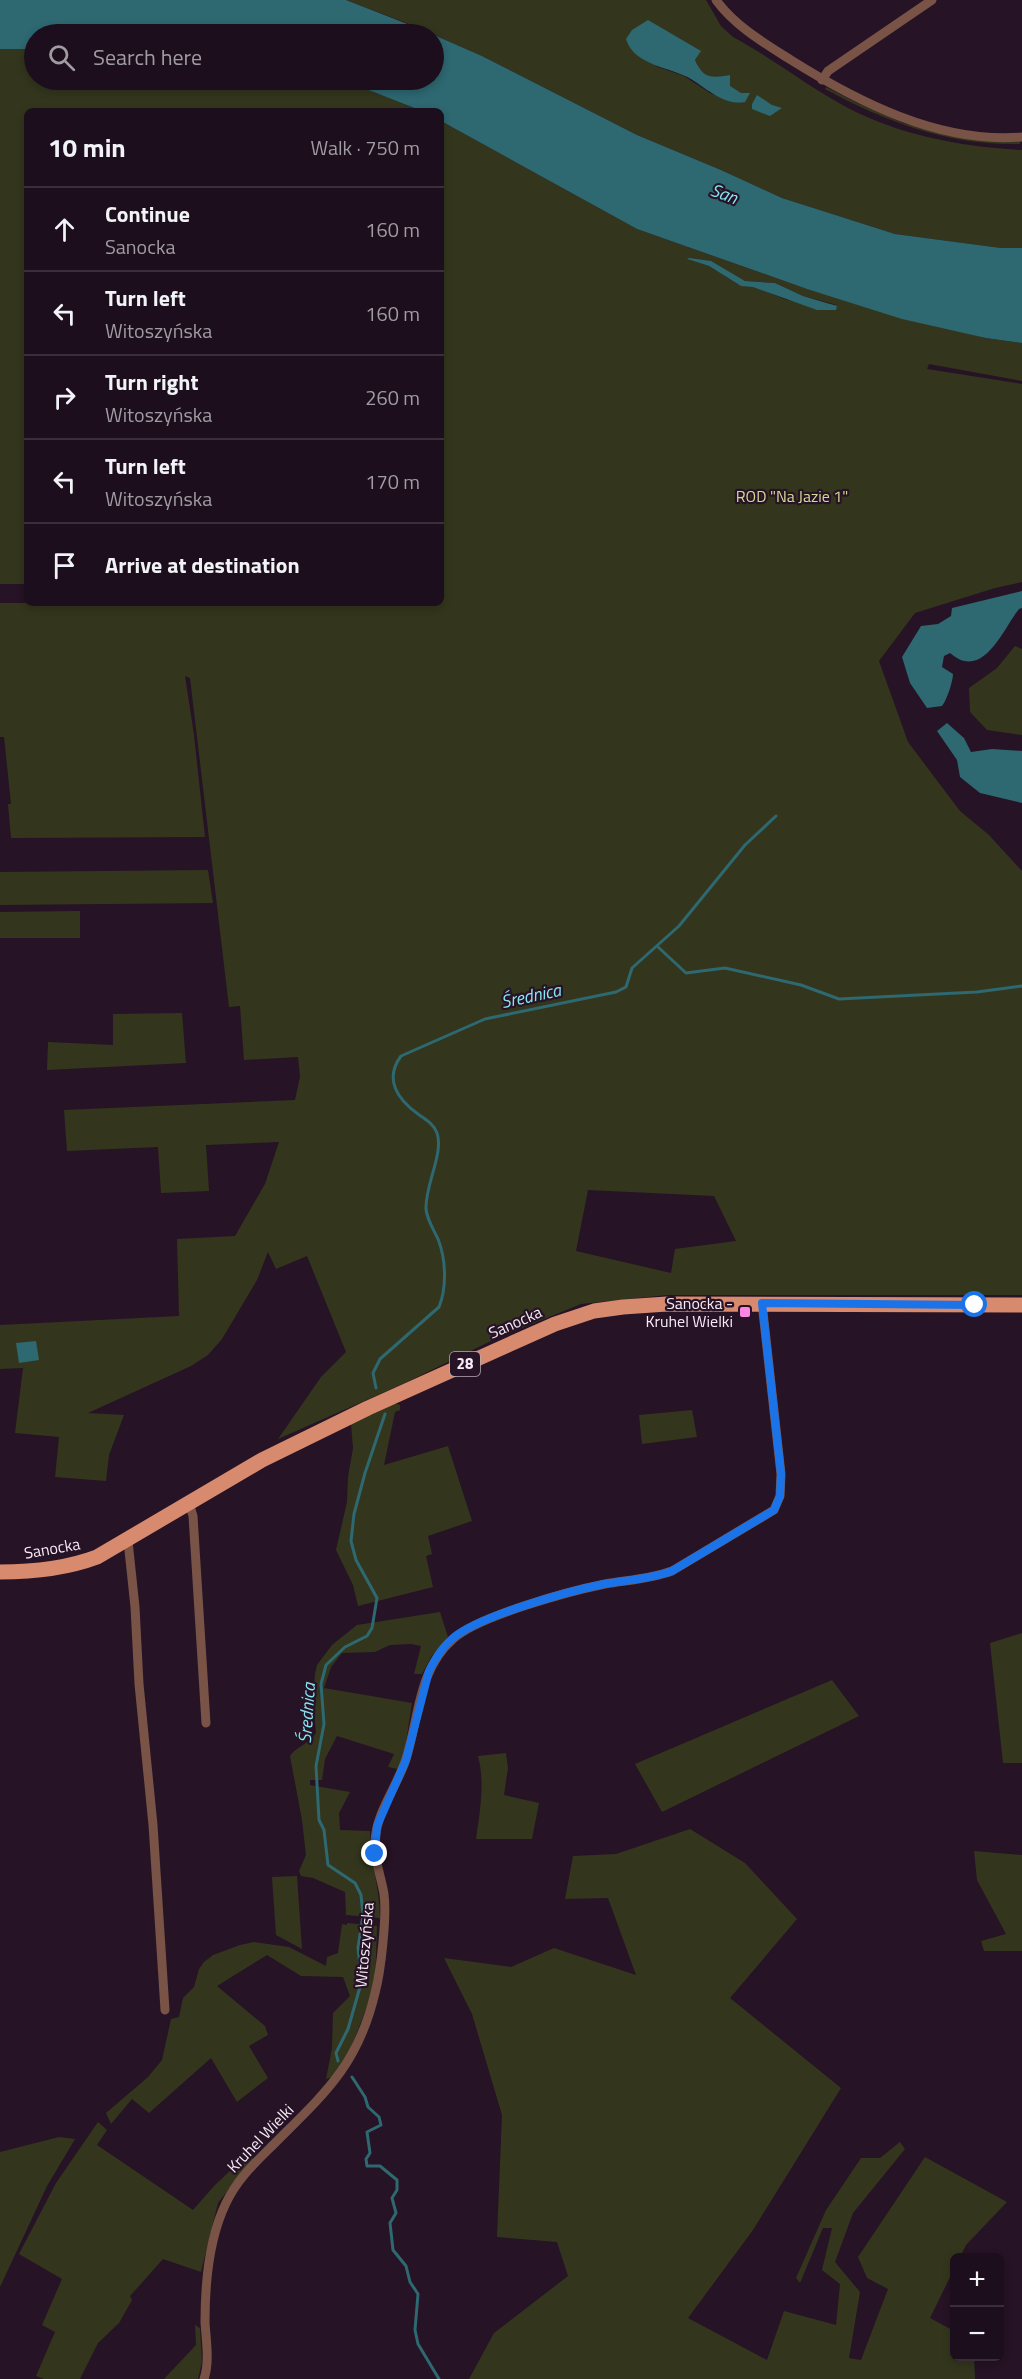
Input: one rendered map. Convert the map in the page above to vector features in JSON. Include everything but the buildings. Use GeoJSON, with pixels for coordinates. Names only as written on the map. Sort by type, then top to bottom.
{"type":"FeatureCollection","features":[{"type":"Feature","properties":{"kind":"main road","name":"Sanocka"},"geometry":{"type":"LineString","coordinates":[[0,1572],[41,1571],[73,1566],[102,1554],[128,1541],[262,1461],[368,1408],[579,1315],[608,1308],[636,1305],[762,1303],[1022,1305]]}},
{"type":"Feature","properties":{"kind":"street"},"geometry":{"type":"LineString","coordinates":[[716,0],[728,15],[754,36],[822,80],[877,108],[913,121],[966,133],[1022,137]]}},
{"type":"Feature","properties":{"kind":"street"},"geometry":{"type":"LineString","coordinates":[[822,80],[828,71],[932,0]]}},
{"type":"Feature","properties":{"kind":"street","name":"Witoszyńska"},"geometry":{"type":"LineString","coordinates":[[372,2004],[379,1971],[384,1902],[375,1854],[377,1826],[406,1760],[423,1690],[435,1659],[453,1638],[478,1623],[589,1588],[666,1573],[774,1510],[780,1496],[781,1474],[762,1303]]}},
{"type":"Feature","properties":{"kind":"street"},"geometry":{"type":"LineString","coordinates":[[189,1503],[194,1525],[206,1723]]}},
{"type":"Feature","properties":{"kind":"street"},"geometry":{"type":"LineString","coordinates":[[128,1541],[153,1825],[165,2010]]}},
{"type":"Feature","properties":{"kind":"street","name":"Kruhel Wielki"},"geometry":{"type":"LineString","coordinates":[[204,2379],[207,2363],[205,2316],[212,2251],[225,2204],[244,2173],[335,2082],[355,2050],[372,2004]]}},
{"type":"Feature","properties":{"kind":"green space"},"geometry":{"type":"Polygon","coordinates":[[[346,0],[706,0],[721,26],[733,37],[832,99],[866,117],[931,138],[977,146],[1022,150],[1022,248],[1001,248],[895,234],[782,198],[637,135],[482,56],[444,39],[444,24],[409,24],[346,0]],[[700,52],[638,55],[658,67],[684,76],[710,93],[729,101],[749,93],[741,94],[700,71],[695,60],[700,52]]]}},
{"type":"Feature","properties":{"kind":"green space"},"geometry":{"type":"Polygon","coordinates":[[[0,49],[24,49],[24,90],[368,90],[414,108],[24,108],[24,584],[0,584],[0,49]]]}},
{"type":"Feature","properties":{"kind":"green space"},"geometry":{"type":"Polygon","coordinates":[[[826,87],[903,123],[971,139],[1020,142],[1020,144],[969,141],[919,130],[871,112],[825,89],[826,87]]]}},
{"type":"Feature","properties":{"kind":"green space","name":"ROD \"Na Jazie 1\""},"geometry":{"type":"Polygon","coordinates":[[[444,123],[637,229],[807,289],[986,338],[1022,343],[1022,381],[929,364],[927,369],[1022,384],[1022,582],[915,613],[879,661],[908,742],[960,811],[989,835],[1022,871],[1022,1295],[667,1295],[581,1304],[495,1339],[405,1383],[278,1439],[321,1377],[346,1352],[307,1256],[276,1269],[268,1252],[257,1280],[222,1339],[208,1355],[191,1366],[88,1413],[124,1415],[109,1455],[106,1481],[55,1477],[59,1437],[15,1433],[23,1368],[0,1369],[0,1325],[179,1316],[177,1239],[235,1236],[265,1184],[279,1142],[206,1145],[209,1191],[161,1193],[158,1147],[67,1151],[64,1110],[295,1100],[300,1077],[298,1057],[244,1060],[240,1006],[229,1007],[190,678],[185,676],[205,837],[11,838],[8,804],[11,804],[4,737],[0,737],[0,603],[24,603],[24,606],[444,606],[444,123]],[[687,259],[709,266],[741,286],[753,286],[787,300],[837,305],[803,296],[775,283],[745,281],[715,264],[687,259]],[[588,1190],[576,1251],[671,1273],[675,1249],[736,1241],[714,1196],[588,1190]]]}},
{"type":"Feature","properties":{"kind":"green space"},"geometry":{"type":"Polygon","coordinates":[[[1015,646],[1022,649],[1022,735],[987,730],[970,712],[969,688],[997,668],[1015,646]]]}},
{"type":"Feature","properties":{"kind":"green space"},"geometry":{"type":"Polygon","coordinates":[[[208,870],[213,903],[0,905],[0,872],[208,870]]]}},
{"type":"Feature","properties":{"kind":"green space"},"geometry":{"type":"Polygon","coordinates":[[[80,911],[80,938],[0,938],[0,912],[80,911]]]}},
{"type":"Feature","properties":{"kind":"green space"},"geometry":{"type":"Polygon","coordinates":[[[182,1013],[186,1063],[47,1070],[48,1042],[113,1045],[113,1014],[182,1013]]]}},
{"type":"Feature","properties":{"kind":"green space"},"geometry":{"type":"Polygon","coordinates":[[[394,1403],[400,1405],[400,1410],[395,1412],[384,1465],[448,1446],[472,1521],[428,1536],[432,1554],[426,1556],[433,1587],[358,1606],[353,1585],[336,1550],[347,1502],[353,1448],[351,1424],[394,1403]]]}},
{"type":"Feature","properties":{"kind":"green space"},"geometry":{"type":"Polygon","coordinates":[[[692,1410],[697,1437],[642,1444],[639,1415],[692,1410]]]}},
{"type":"Feature","properties":{"kind":"green space"},"geometry":{"type":"Polygon","coordinates":[[[440,1612],[448,1637],[431,1657],[422,1674],[414,1674],[421,1646],[390,1645],[375,1652],[342,1653],[331,1667],[324,1688],[412,1703],[404,1755],[398,1769],[388,1767],[394,1754],[337,1736],[325,1759],[322,1780],[310,1780],[310,1785],[350,1792],[339,1813],[340,1830],[370,1831],[380,1918],[346,1915],[345,1892],[313,1878],[301,1876],[299,1871],[306,1855],[290,1756],[316,1733],[313,1698],[317,1665],[332,1645],[357,1625],[440,1612]]]}},
{"type":"Feature","properties":{"kind":"green space"},"geometry":{"type":"Polygon","coordinates":[[[1022,1633],[1022,1763],[1003,1763],[990,1643],[1022,1633]]]}},
{"type":"Feature","properties":{"kind":"green space"},"geometry":{"type":"Polygon","coordinates":[[[832,1680],[859,1716],[662,1812],[635,1764],[832,1680]]]}},
{"type":"Feature","properties":{"kind":"green space"},"geometry":{"type":"Polygon","coordinates":[[[506,1753],[508,1768],[504,1795],[539,1803],[532,1839],[476,1839],[481,1787],[478,1756],[506,1753]]]}},
{"type":"Feature","properties":{"kind":"green space"},"geometry":{"type":"Polygon","coordinates":[[[690,1829],[745,1863],[797,1919],[730,1998],[841,2088],[753,2230],[688,2318],[767,2360],[784,2311],[836,2325],[840,2284],[822,2270],[832,2228],[823,2228],[800,2283],[796,2278],[826,2210],[861,2158],[880,2158],[900,2142],[905,2149],[853,2213],[835,2262],[860,2292],[849,2358],[861,2360],[888,2289],[867,2278],[858,2257],[925,2157],[1007,2202],[966,2245],[962,2253],[950,2253],[950,2277],[930,2318],[950,2329],[950,2361],[974,2361],[975,2379],[469,2379],[494,2333],[568,2276],[557,2242],[497,2237],[502,2115],[472,2014],[444,1958],[511,1967],[554,1948],[636,1975],[608,1898],[565,1899],[573,1856],[616,1854],[690,1829]]]}},
{"type":"Feature","properties":{"kind":"green space"},"geometry":{"type":"Polygon","coordinates":[[[974,1851],[1022,1855],[1022,1951],[984,1951],[981,1941],[1006,1934],[977,1880],[974,1851]]]}},
{"type":"Feature","properties":{"kind":"green space"},"geometry":{"type":"Polygon","coordinates":[[[297,1876],[302,1949],[276,1935],[272,1877],[297,1876]]]}},
{"type":"Feature","properties":{"kind":"green space"},"geometry":{"type":"Polygon","coordinates":[[[347,1923],[377,1926],[375,1986],[347,2058],[337,2075],[326,2079],[332,2048],[333,2013],[350,1996],[343,1977],[301,1976],[267,1955],[217,1986],[265,2026],[268,2035],[249,2046],[268,2078],[237,2102],[211,2058],[149,2113],[132,2099],[111,2124],[106,2113],[148,2077],[162,2060],[171,2019],[179,2017],[183,1998],[194,1987],[199,1969],[204,1962],[213,1955],[254,1942],[289,1947],[326,1966],[327,1957],[338,1953],[342,1924],[347,1925],[347,1923]]]}},
{"type":"Feature","properties":{"kind":"green space"},"geometry":{"type":"Polygon","coordinates":[[[98,2122],[107,2130],[97,2145],[193,2210],[215,2185],[248,2154],[253,2158],[218,2203],[201,2272],[163,2259],[130,2296],[132,2300],[119,2323],[98,2343],[80,2379],[44,2379],[36,2376],[55,2332],[42,2325],[62,2279],[19,2254],[56,2183],[98,2122]]]}},
{"type":"Feature","properties":{"kind":"green space"},"geometry":{"type":"Polygon","coordinates":[[[59,2137],[75,2139],[47,2186],[0,2287],[0,2152],[59,2137]]]}},
{"type":"Feature","properties":{"kind":"green space"},"geometry":{"type":"Polygon","coordinates":[[[195,2325],[200,2328],[202,2362],[198,2379],[164,2379],[196,2345],[195,2325]]]}},
{"type":"Feature","properties":{"kind":"water"},"geometry":{"type":"Polygon","coordinates":[[[0,0],[346,0],[407,24],[24,24],[24,49],[0,49],[0,0]]]}},
{"type":"Feature","properties":{"kind":"water"},"geometry":{"type":"Polygon","coordinates":[[[648,20],[701,51],[695,60],[705,74],[713,77],[730,75],[730,86],[741,93],[750,93],[745,102],[730,102],[723,99],[691,79],[654,65],[637,55],[630,48],[626,39],[632,30],[648,20]]]}},
{"type":"Feature","properties":{"kind":"water","name":"San"},"geometry":{"type":"Polygon","coordinates":[[[444,39],[482,56],[637,135],[782,198],[895,234],[1001,248],[1022,248],[1022,343],[986,338],[902,319],[807,289],[637,229],[444,123],[444,108],[414,108],[368,90],[444,90],[444,39]]]}},
{"type":"Feature","properties":{"kind":"water"},"geometry":{"type":"Polygon","coordinates":[[[757,95],[772,105],[782,108],[770,116],[752,109],[757,95]]]}},
{"type":"Feature","properties":{"kind":"water"},"geometry":{"type":"Polygon","coordinates":[[[687,259],[711,261],[745,281],[775,283],[803,296],[837,306],[836,310],[817,310],[753,287],[741,286],[709,266],[687,259]]]}},
{"type":"Feature","properties":{"kind":"water"},"geometry":{"type":"Polygon","coordinates":[[[1022,591],[1022,608],[991,649],[982,657],[972,661],[962,660],[950,653],[944,656],[942,667],[953,674],[952,681],[942,706],[927,708],[910,683],[902,657],[921,626],[938,624],[951,616],[952,608],[1022,591]]]}},
{"type":"Feature","properties":{"kind":"water"},"geometry":{"type":"Polygon","coordinates":[[[947,723],[964,738],[971,752],[992,749],[1022,751],[1022,803],[980,793],[960,777],[957,760],[937,731],[947,723]]]}},
{"type":"Feature","properties":{"kind":"water"},"geometry":{"type":"Polygon","coordinates":[[[36,1341],[39,1360],[19,1363],[16,1343],[36,1341]]]}},
{"type":"Feature","properties":{"kind":"waterway","name":"Średnica"},"geometry":{"type":"LineString","coordinates":[[376,1388],[373,1373],[380,1359],[439,1307],[444,1282],[441,1247],[426,1209],[428,1190],[438,1150],[437,1133],[432,1124],[404,1102],[395,1088],[394,1073],[401,1056],[485,1019],[616,992],[626,987],[632,968],[679,926],[745,845],[776,816]]}},
{"type":"Feature","properties":{"kind":"waterway","name":"Średnica"},"geometry":{"type":"LineString","coordinates":[[658,947],[686,973],[725,968],[801,985],[839,999],[977,992],[1022,986]]}},
{"type":"Feature","properties":{"kind":"waterway","name":"Średnica"},"geometry":{"type":"LineString","coordinates":[[338,2061],[336,2053],[348,2029],[362,1980],[358,1948],[363,1915],[361,1895],[355,1883],[328,1865],[324,1830],[319,1820],[316,1766],[324,1724],[321,1684],[326,1665],[345,1647],[367,1636],[372,1628],[377,1598],[356,1560],[351,1541],[354,1514],[385,1414]]}},
{"type":"Feature","properties":{"kind":"waterway","name":"Średnica"},"geometry":{"type":"LineString","coordinates":[[352,2077],[365,2097],[368,2107],[379,2117],[381,2125],[367,2132],[370,2153],[366,2159],[367,2166],[380,2166],[397,2180],[397,2190],[392,2198],[396,2213],[390,2223],[393,2250],[406,2266],[410,2282],[418,2294],[415,2330],[418,2344],[439,2379]]}},
{"type":"Feature","properties":{"kind":"place","name":"Sanocka - Kruhel Wielki"},"geometry":{"type":"Point","coordinates":[745,1312]}},
{"type":"Feature","properties":{"kind":"route"},"geometry":{"type":"LineString","coordinates":[[375,1854],[377,1826],[406,1760],[429,1671],[435,1659],[453,1638],[478,1623],[570,1593],[605,1584],[660,1576],[774,1510],[777,1506],[782,1485],[762,1303],[975,1305]]}}]}
